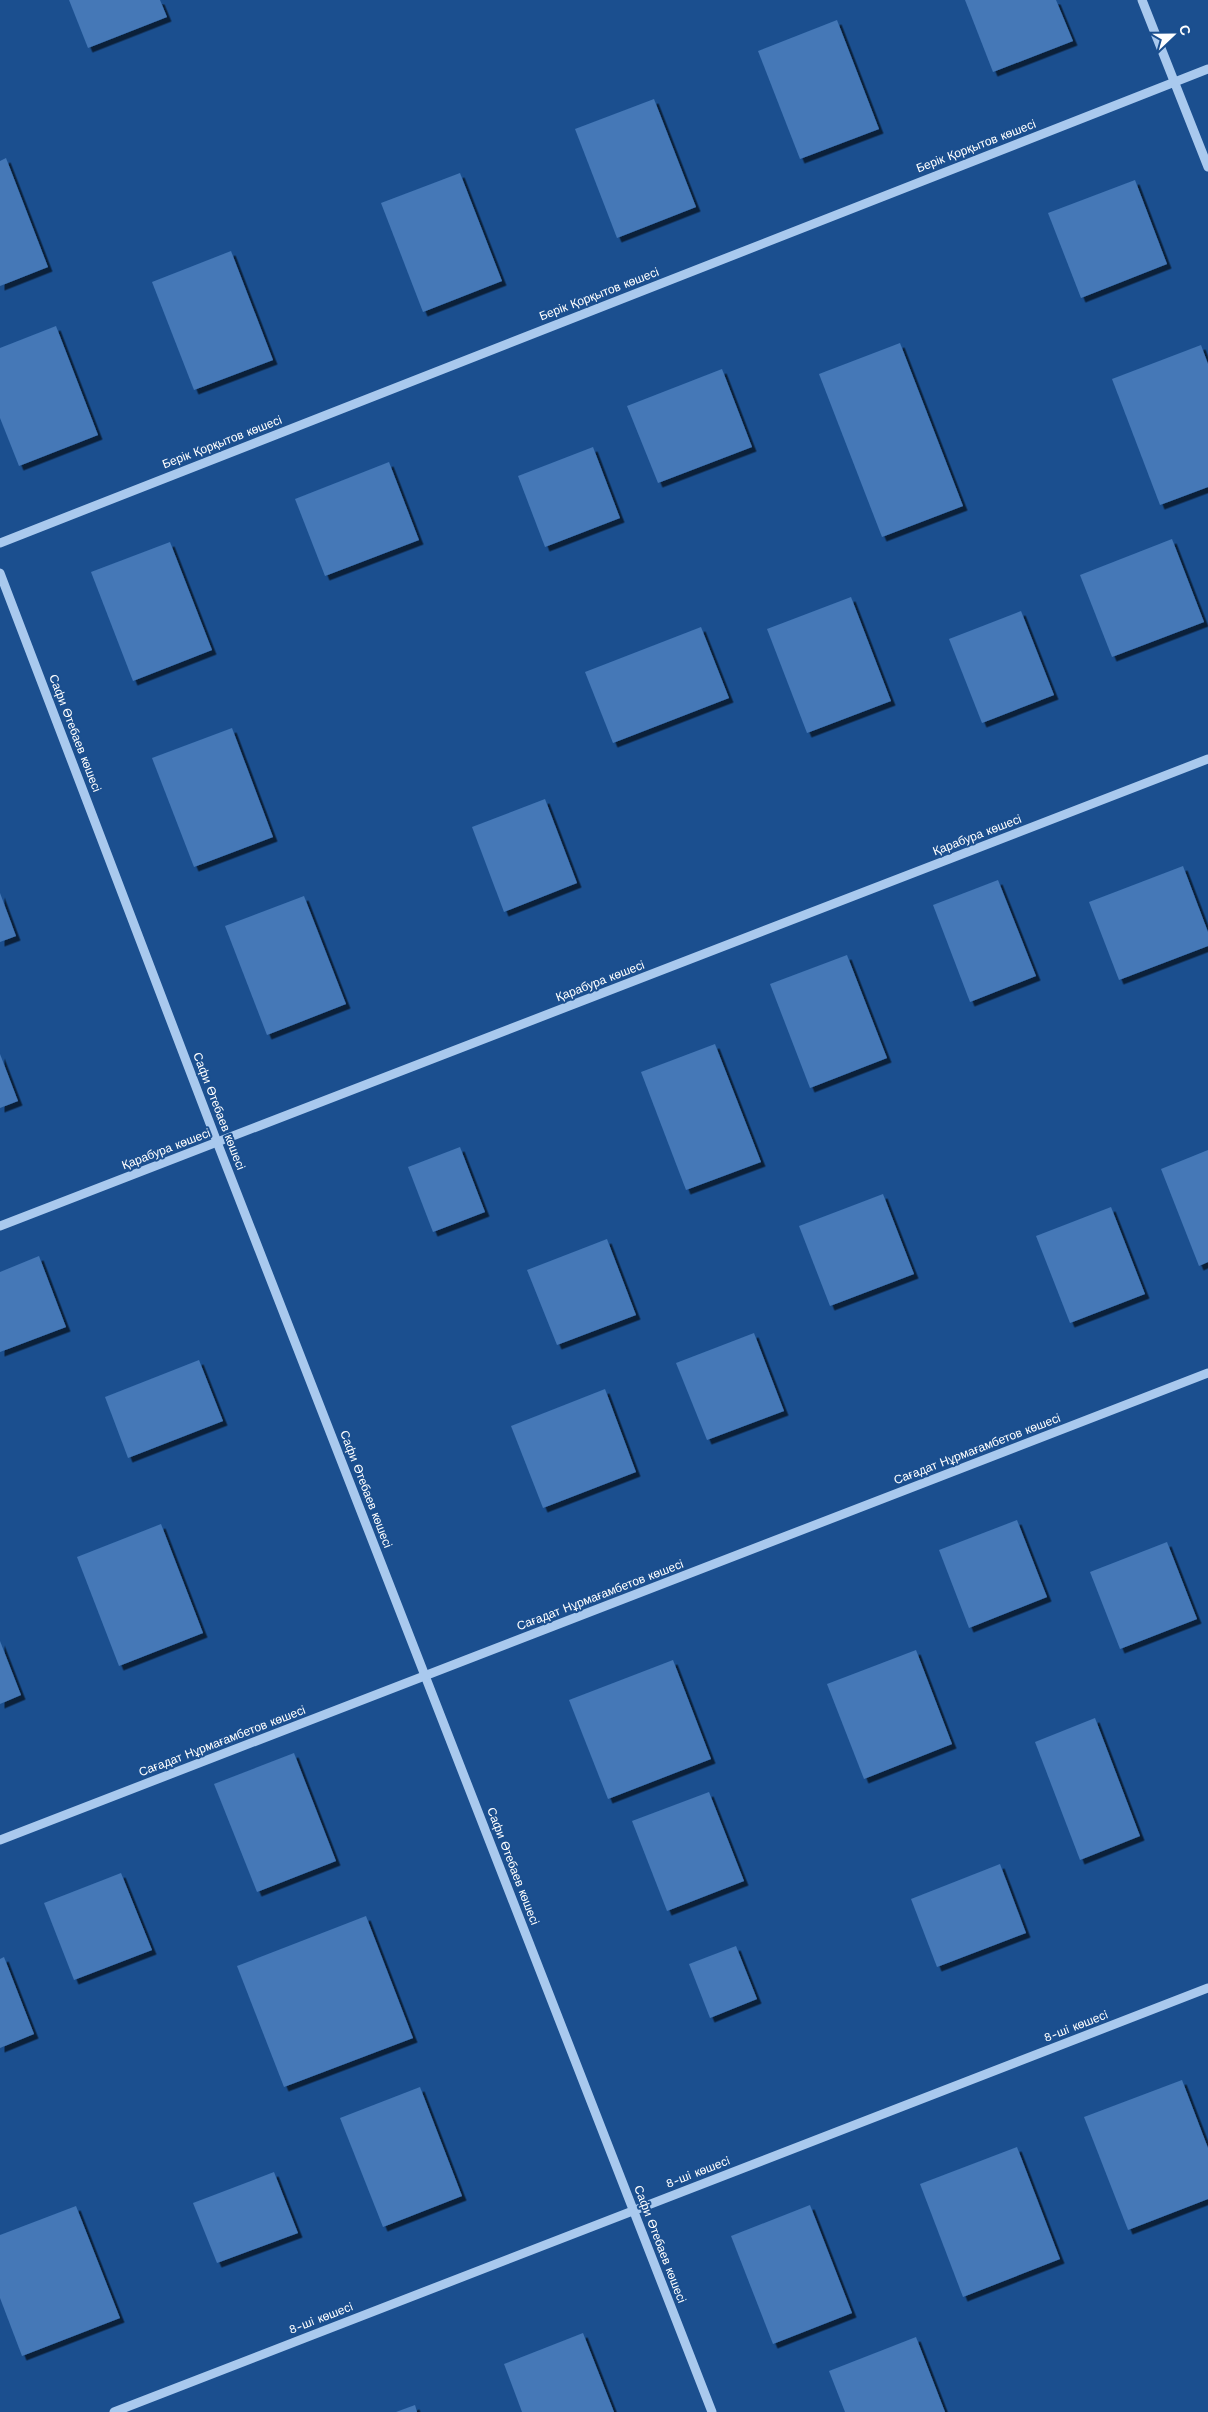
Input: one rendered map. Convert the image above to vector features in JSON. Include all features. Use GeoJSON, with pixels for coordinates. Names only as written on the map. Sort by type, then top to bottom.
{"type":"FeatureCollection","features":[{"type":"Feature","properties":{"kind":"street"},"geometry":{"type":"LineString","coordinates":[[1142,0],[1208,167]]}},
{"type":"Feature","properties":{"kind":"street","name":"Берік Қорқытов көшесі"},"geometry":{"type":"LineString","coordinates":[[0,543],[1208,68]]}},
{"type":"Feature","properties":{"kind":"street","name":"Сафи Өтебаев көшесі"},"geometry":{"type":"LineString","coordinates":[[0,573],[218,1142],[712,2412]]}},
{"type":"Feature","properties":{"kind":"street","name":"Қарабура көшесі"},"geometry":{"type":"LineString","coordinates":[[0,1226],[1208,759]]}},
{"type":"Feature","properties":{"kind":"street","name":"Сағадат Нұрмағамбетов көшесі"},"geometry":{"type":"LineString","coordinates":[[0,1840],[1208,1373]]}},
{"type":"Feature","properties":{"kind":"street","name":"8-шi көшесi"},"geometry":{"type":"LineString","coordinates":[[114,2412],[1208,1988]]}},
{"type":"Feature","properties":{"kind":"building"},"geometry":{"type":"Polygon","coordinates":[[[69,0],[160,0],[167,17],[88,48],[69,0]]]}},
{"type":"Feature","properties":{"kind":"building"},"geometry":{"type":"Polygon","coordinates":[[[965,0],[1056,0],[1073,41],[993,72],[965,0]]]}},
{"type":"Feature","properties":{"kind":"building"},"geometry":{"type":"Polygon","coordinates":[[[837,20],[879,129],[800,159],[758,51],[837,20]]]}},
{"type":"Feature","properties":{"kind":"building"},"geometry":{"type":"Polygon","coordinates":[[[654,99],[696,207],[617,238],[575,129],[654,99]]]}},
{"type":"Feature","properties":{"kind":"building"},"geometry":{"type":"Polygon","coordinates":[[[6,158],[48,267],[0,286],[0,161],[6,158]]]}},
{"type":"Feature","properties":{"kind":"building"},"geometry":{"type":"Polygon","coordinates":[[[460,173],[502,281],[423,312],[381,203],[460,173]]]}},
{"type":"Feature","properties":{"kind":"building"},"geometry":{"type":"Polygon","coordinates":[[[1135,180],[1167,264],[1081,298],[1048,213],[1135,180]]]}},
{"type":"Feature","properties":{"kind":"building"},"geometry":{"type":"Polygon","coordinates":[[[231,251],[273,360],[194,390],[152,282],[231,251]]]}},
{"type":"Feature","properties":{"kind":"building"},"geometry":{"type":"Polygon","coordinates":[[[56,326],[98,435],[19,466],[0,418],[0,348],[56,326]]]}},
{"type":"Feature","properties":{"kind":"building"},"geometry":{"type":"Polygon","coordinates":[[[900,343],[963,506],[882,537],[819,374],[900,343]]]}},
{"type":"Feature","properties":{"kind":"building"},"geometry":{"type":"Polygon","coordinates":[[[1201,345],[1208,364],[1208,487],[1160,505],[1112,379],[1201,345]]]}},
{"type":"Feature","properties":{"kind":"building"},"geometry":{"type":"Polygon","coordinates":[[[722,369],[752,447],[658,483],[627,406],[722,369]]]}},
{"type":"Feature","properties":{"kind":"building"},"geometry":{"type":"Polygon","coordinates":[[[593,447],[620,518],[545,547],[518,476],[593,447]]]}},
{"type":"Feature","properties":{"kind":"building"},"geometry":{"type":"Polygon","coordinates":[[[389,462],[419,540],[325,576],[295,499],[389,462]]]}},
{"type":"Feature","properties":{"kind":"building"},"geometry":{"type":"Polygon","coordinates":[[[1172,539],[1204,622],[1112,657],[1080,575],[1172,539]]]}},
{"type":"Feature","properties":{"kind":"building"},"geometry":{"type":"Polygon","coordinates":[[[170,542],[212,650],[133,681],[91,572],[170,542]]]}},
{"type":"Feature","properties":{"kind":"building"},"geometry":{"type":"Polygon","coordinates":[[[851,597],[891,701],[807,733],[767,629],[851,597]]]}},
{"type":"Feature","properties":{"kind":"building"},"geometry":{"type":"Polygon","coordinates":[[[1021,611],[1054,695],[982,723],[949,639],[1021,611]]]}},
{"type":"Feature","properties":{"kind":"building"},"geometry":{"type":"Polygon","coordinates":[[[701,627],[729,698],[613,743],[585,672],[701,627]]]}},
{"type":"Feature","properties":{"kind":"building"},"geometry":{"type":"Polygon","coordinates":[[[232,728],[273,837],[194,867],[152,758],[232,728]]]}},
{"type":"Feature","properties":{"kind":"building"},"geometry":{"type":"Polygon","coordinates":[[[545,799],[577,883],[504,912],[472,827],[545,799]]]}},
{"type":"Feature","properties":{"kind":"building"},"geometry":{"type":"Polygon","coordinates":[[[1183,866],[1208,932],[1208,946],[1119,980],[1089,902],[1183,866]]]}},
{"type":"Feature","properties":{"kind":"building"},"geometry":{"type":"Polygon","coordinates":[[[998,880],[1036,976],[970,1002],[933,905],[998,880]]]}},
{"type":"Feature","properties":{"kind":"building"},"geometry":{"type":"Polygon","coordinates":[[[0,893],[16,936],[0,942],[0,893]]]}},
{"type":"Feature","properties":{"kind":"building"},"geometry":{"type":"Polygon","coordinates":[[[304,896],[346,1004],[267,1035],[225,926],[304,896]]]}},
{"type":"Feature","properties":{"kind":"building"},"geometry":{"type":"Polygon","coordinates":[[[847,955],[887,1058],[810,1088],[770,984],[847,955]]]}},
{"type":"Feature","properties":{"kind":"building"},"geometry":{"type":"Polygon","coordinates":[[[715,1044],[761,1162],[686,1190],[641,1072],[715,1044]]]}},
{"type":"Feature","properties":{"kind":"building"},"geometry":{"type":"Polygon","coordinates":[[[0,1054],[18,1101],[0,1108],[0,1054]]]}},
{"type":"Feature","properties":{"kind":"building"},"geometry":{"type":"Polygon","coordinates":[[[460,1147],[485,1212],[433,1232],[408,1167],[460,1147]]]}},
{"type":"Feature","properties":{"kind":"building"},"geometry":{"type":"Polygon","coordinates":[[[1208,1150],[1208,1262],[1199,1266],[1161,1169],[1208,1150]]]}},
{"type":"Feature","properties":{"kind":"building"},"geometry":{"type":"Polygon","coordinates":[[[883,1194],[914,1274],[830,1306],[799,1226],[883,1194]]]}},
{"type":"Feature","properties":{"kind":"building"},"geometry":{"type":"Polygon","coordinates":[[[1111,1207],[1145,1294],[1070,1323],[1036,1236],[1111,1207]]]}},
{"type":"Feature","properties":{"kind":"building"},"geometry":{"type":"Polygon","coordinates":[[[607,1239],[636,1315],[557,1345],[527,1270],[607,1239]]]}},
{"type":"Feature","properties":{"kind":"building"},"geometry":{"type":"Polygon","coordinates":[[[39,1256],[66,1327],[0,1352],[0,1272],[39,1256]]]}},
{"type":"Feature","properties":{"kind":"building"},"geometry":{"type":"Polygon","coordinates":[[[754,1333],[784,1411],[707,1440],[676,1363],[754,1333]]]}},
{"type":"Feature","properties":{"kind":"building"},"geometry":{"type":"Polygon","coordinates":[[[199,1360],[223,1421],[128,1458],[105,1397],[199,1360]]]}},
{"type":"Feature","properties":{"kind":"building"},"geometry":{"type":"Polygon","coordinates":[[[605,1389],[636,1472],[543,1508],[511,1426],[605,1389]]]}},
{"type":"Feature","properties":{"kind":"building"},"geometry":{"type":"Polygon","coordinates":[[[1017,1520],[1047,1597],[969,1628],[939,1550],[1017,1520]]]}},
{"type":"Feature","properties":{"kind":"building"},"geometry":{"type":"Polygon","coordinates":[[[161,1524],[203,1633],[119,1666],[77,1557],[161,1524]]]}},
{"type":"Feature","properties":{"kind":"building"},"geometry":{"type":"Polygon","coordinates":[[[1167,1542],[1197,1619],[1120,1649],[1090,1572],[1167,1542]]]}},
{"type":"Feature","properties":{"kind":"building"},"geometry":{"type":"Polygon","coordinates":[[[0,1641],[21,1695],[0,1704],[0,1641]]]}},
{"type":"Feature","properties":{"kind":"building"},"geometry":{"type":"Polygon","coordinates":[[[916,1650],[952,1744],[864,1779],[827,1684],[916,1650]]]}},
{"type":"Feature","properties":{"kind":"building"},"geometry":{"type":"Polygon","coordinates":[[[673,1660],[711,1759],[608,1799],[569,1700],[673,1660]]]}},
{"type":"Feature","properties":{"kind":"building"},"geometry":{"type":"Polygon","coordinates":[[[1095,1718],[1140,1836],[1080,1860],[1035,1742],[1095,1718]]]}},
{"type":"Feature","properties":{"kind":"building"},"geometry":{"type":"Polygon","coordinates":[[[294,1753],[336,1861],[257,1892],[214,1784],[294,1753]]]}},
{"type":"Feature","properties":{"kind":"building"},"geometry":{"type":"Polygon","coordinates":[[[709,1792],[744,1881],[667,1911],[632,1821],[709,1792]]]}},
{"type":"Feature","properties":{"kind":"building"},"geometry":{"type":"Polygon","coordinates":[[[1000,1864],[1026,1933],[937,1967],[911,1899],[1000,1864]]]}},
{"type":"Feature","properties":{"kind":"building"},"geometry":{"type":"Polygon","coordinates":[[[121,1873],[152,1950],[74,1980],[44,1903],[121,1873]]]}},
{"type":"Feature","properties":{"kind":"building"},"geometry":{"type":"Polygon","coordinates":[[[366,1916],[413,2038],[284,2087],[237,1966],[366,1916]]]}},
{"type":"Feature","properties":{"kind":"building"},"geometry":{"type":"Polygon","coordinates":[[[736,1946],[757,1999],[710,2018],[689,1964],[736,1946]]]}},
{"type":"Feature","properties":{"kind":"building"},"geometry":{"type":"Polygon","coordinates":[[[4,1957],[34,2034],[0,2048],[0,1959],[4,1957]]]}},
{"type":"Feature","properties":{"kind":"building"},"geometry":{"type":"Polygon","coordinates":[[[1182,2080],[1208,2148],[1208,2199],[1128,2230],[1084,2117],[1182,2080]]]}},
{"type":"Feature","properties":{"kind":"building"},"geometry":{"type":"Polygon","coordinates":[[[420,2087],[462,2196],[383,2227],[340,2118],[420,2087]]]}},
{"type":"Feature","properties":{"kind":"building"},"geometry":{"type":"Polygon","coordinates":[[[1017,2147],[1060,2259],[963,2297],[920,2184],[1017,2147]]]}},
{"type":"Feature","properties":{"kind":"building"},"geometry":{"type":"Polygon","coordinates":[[[274,2172],[298,2233],[217,2263],[193,2203],[274,2172]]]}},
{"type":"Feature","properties":{"kind":"building"},"geometry":{"type":"Polygon","coordinates":[[[810,2205],[852,2313],[773,2344],[731,2236],[810,2205]]]}},
{"type":"Feature","properties":{"kind":"building"},"geometry":{"type":"Polygon","coordinates":[[[76,2206],[120,2318],[22,2356],[0,2298],[0,2235],[76,2206]]]}},
{"type":"Feature","properties":{"kind":"building"},"geometry":{"type":"Polygon","coordinates":[[[583,2333],[614,2412],[522,2412],[504,2364],[583,2333]]]}},
{"type":"Feature","properties":{"kind":"building"},"geometry":{"type":"Polygon","coordinates":[[[916,2337],[945,2412],[845,2412],[829,2371],[916,2337]]]}},
{"type":"Feature","properties":{"kind":"building"},"geometry":{"type":"Polygon","coordinates":[[[415,2405],[417,2412],[396,2412],[415,2405]]]}}]}
